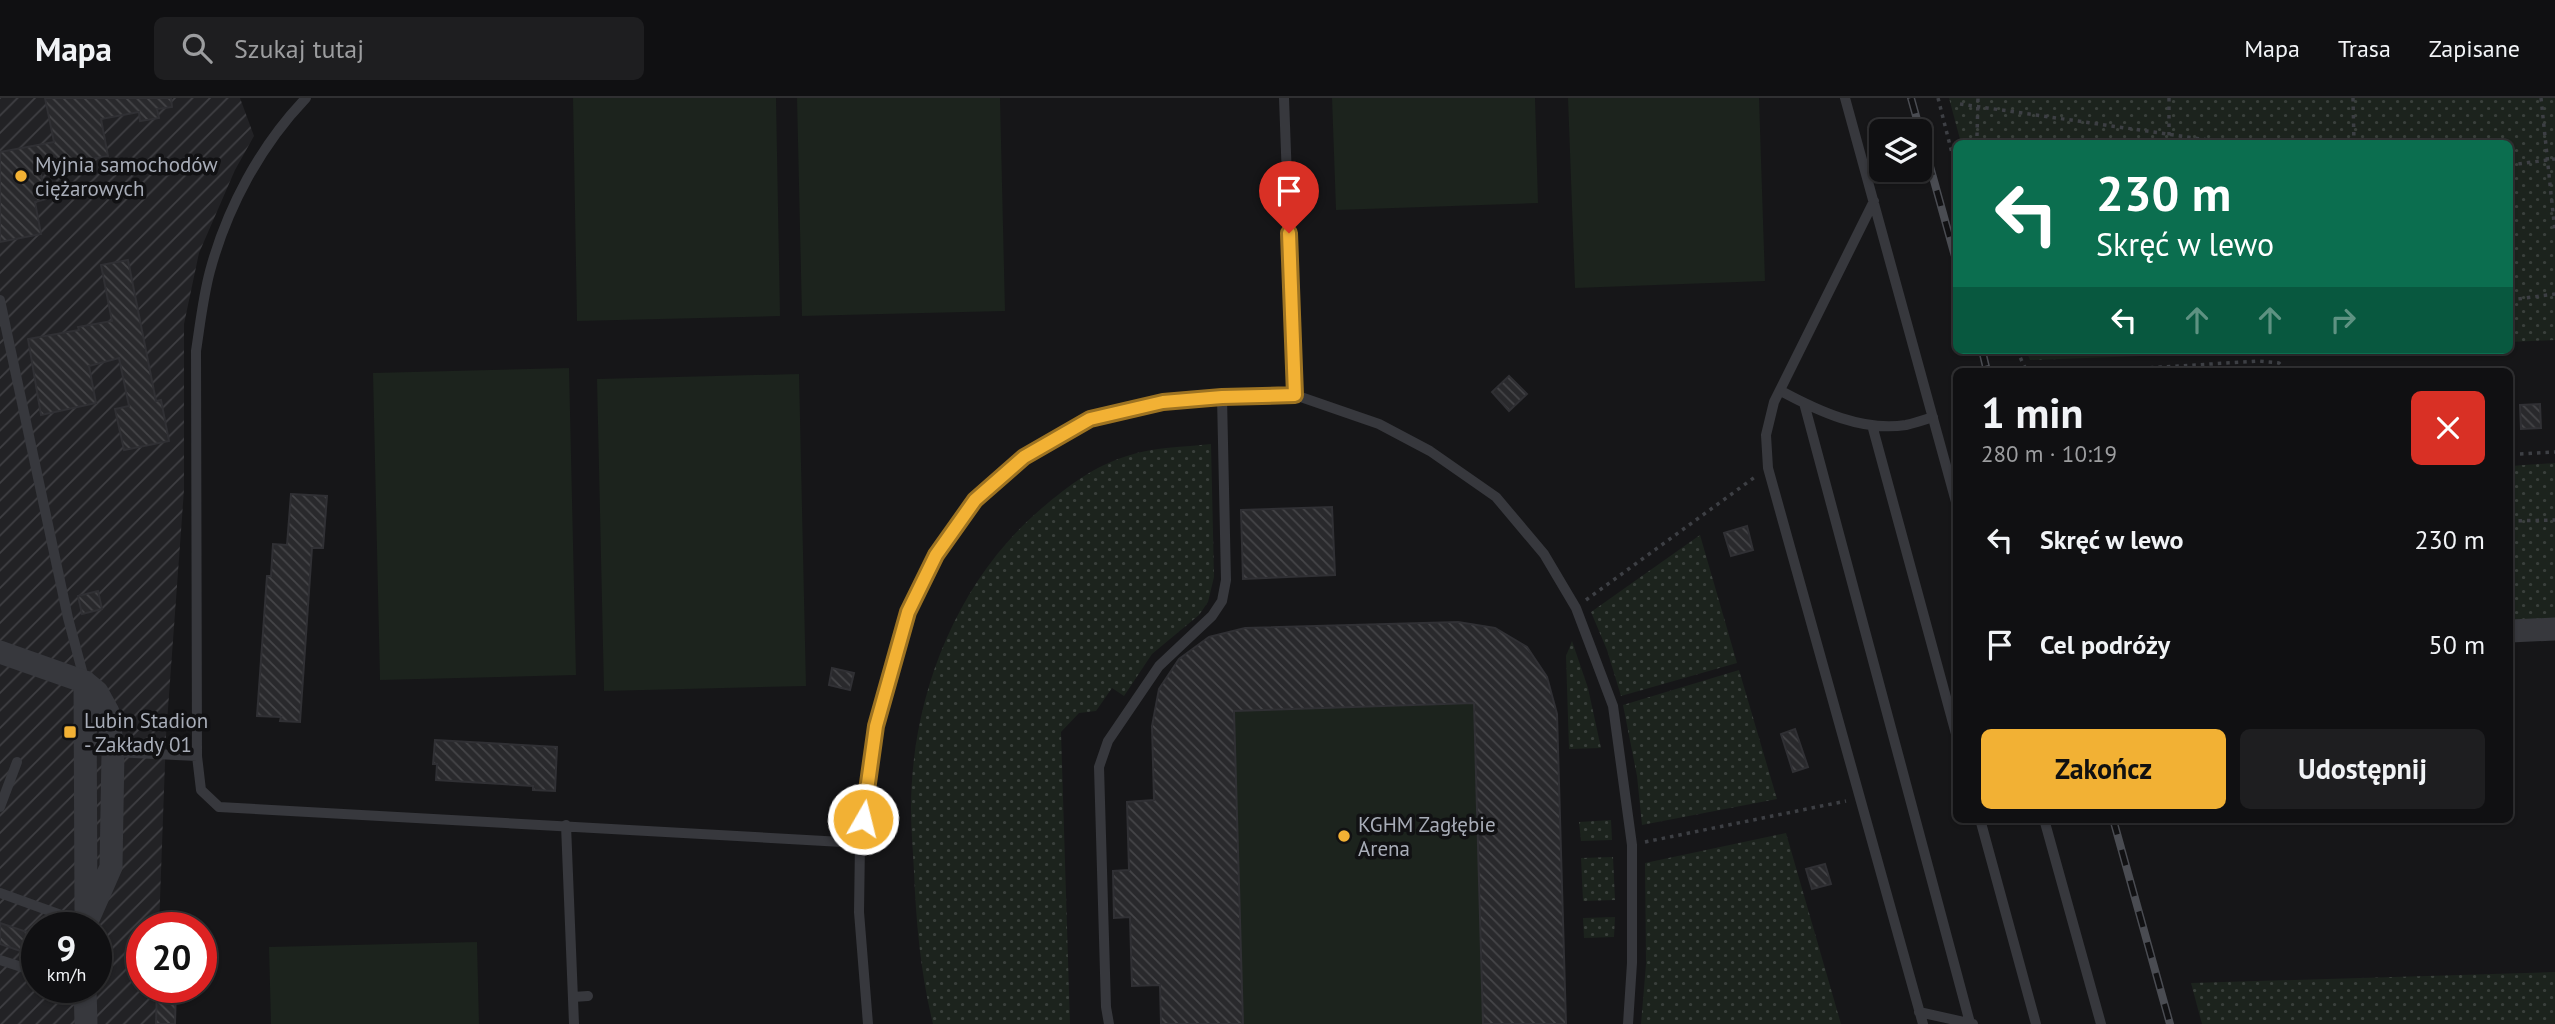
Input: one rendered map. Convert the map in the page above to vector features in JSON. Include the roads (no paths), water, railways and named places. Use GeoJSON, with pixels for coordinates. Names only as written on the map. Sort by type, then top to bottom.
{"type":"FeatureCollection","features":[{"type":"Feature","properties":{"kind":"street"},"geometry":{"type":"LineString","coordinates":[[2513,631],[2555,629]]}},
{"type":"Feature","properties":{"kind":"street"},"geometry":{"type":"LineString","coordinates":[[0,652],[85,682],[97,692],[108,712],[113,752],[111,867],[92,912]]}},
{"type":"Feature","properties":{"kind":"street"},"geometry":{"type":"LineString","coordinates":[[85,682],[86,912]]}},
{"type":"Feature","properties":{"kind":"street"},"geometry":{"type":"LineString","coordinates":[[85,1003],[86,1024]]}},
{"type":"Feature","properties":{"kind":"lane"},"geometry":{"type":"LineString","coordinates":[[306,98],[273,137],[238,198],[224,229],[209,272],[196,351],[197,756],[201,790],[219,807],[860,843]]}},
{"type":"Feature","properties":{"kind":"lane"},"geometry":{"type":"LineString","coordinates":[[1284,98],[1295,395]]}},
{"type":"Feature","properties":{"kind":"lane"},"geometry":{"type":"LineString","coordinates":[[1845,98],[1953,491]]}},
{"type":"Feature","properties":{"kind":"lane"},"geometry":{"type":"LineString","coordinates":[[1874,201],[1774,402],[1766,435],[1768,468],[1923,1024]]}},
{"type":"Feature","properties":{"kind":"lane"},"geometry":{"type":"LineString","coordinates":[[0,300],[65,605],[85,682]]}},
{"type":"Feature","properties":{"kind":"lane"},"geometry":{"type":"LineString","coordinates":[[1781,391],[1804,404],[1835,416],[1872,425],[1906,425],[1933,417]]}},
{"type":"Feature","properties":{"kind":"lane"},"geometry":{"type":"LineString","coordinates":[[868,1024],[859,912],[860,843],[876,726],[908,612],[936,555],[975,500],[1024,457],[1090,419],[1163,402],[1295,395],[1379,424],[1430,451],[1496,497],[1544,554],[1576,608],[1613,706],[1632,845],[1632,963],[1628,1024]]}},
{"type":"Feature","properties":{"kind":"lane"},"geometry":{"type":"LineString","coordinates":[[1109,1024],[1105,994],[1099,766],[1108,741],[1159,666],[1212,616],[1222,601],[1226,580],[1222,397]]}},
{"type":"Feature","properties":{"kind":"lane"},"geometry":{"type":"LineString","coordinates":[[1804,404],[1972,1024],[1919,1012]]}},
{"type":"Feature","properties":{"kind":"lane"},"geometry":{"type":"LineString","coordinates":[[1872,425],[1953,723]]}},
{"type":"Feature","properties":{"kind":"lane"},"geometry":{"type":"LineString","coordinates":[[86,749],[197,756]]}},
{"type":"Feature","properties":{"kind":"lane"},"geometry":{"type":"LineString","coordinates":[[0,807],[17,762]]}},
{"type":"Feature","properties":{"kind":"lane"},"geometry":{"type":"LineString","coordinates":[[1981,823],[2036,1024]]}},
{"type":"Feature","properties":{"kind":"lane"},"geometry":{"type":"LineString","coordinates":[[2045,823],[2101,1024]]}},
{"type":"Feature","properties":{"kind":"lane"},"geometry":{"type":"LineString","coordinates":[[566,825],[574,1024]]}},
{"type":"Feature","properties":{"kind":"lane"},"geometry":{"type":"LineString","coordinates":[[0,893],[50,912]]}},
{"type":"Feature","properties":{"kind":"lane"},"geometry":{"type":"LineString","coordinates":[[0,960],[21,967]]}},
{"type":"Feature","properties":{"kind":"lane"},"geometry":{"type":"LineString","coordinates":[[573,997],[588,996]]}},
{"type":"Feature","properties":{"kind":"railway"},"geometry":{"type":"LineString","coordinates":[[1911,98],[1953,249]]}},
{"type":"Feature","properties":{"kind":"railway"},"geometry":{"type":"LineString","coordinates":[[1983,354],[1986,368]]}},
{"type":"Feature","properties":{"kind":"railway"},"geometry":{"type":"LineString","coordinates":[[2114,823],[2170,1024]]}},
{"type":"Feature","properties":{"kind":"place","name":"Myjnia samochodów ciężarowych"},"geometry":{"type":"Point","coordinates":[21,176]}},
{"type":"Feature","properties":{"kind":"place","name":"Lubin Stadion - Zakłady 01"},"geometry":{"type":"Point","coordinates":[70,732]}},
{"type":"Feature","properties":{"kind":"place","name":"KGHM Zagłębie Arena"},"geometry":{"type":"Point","coordinates":[1344,836]}}]}
